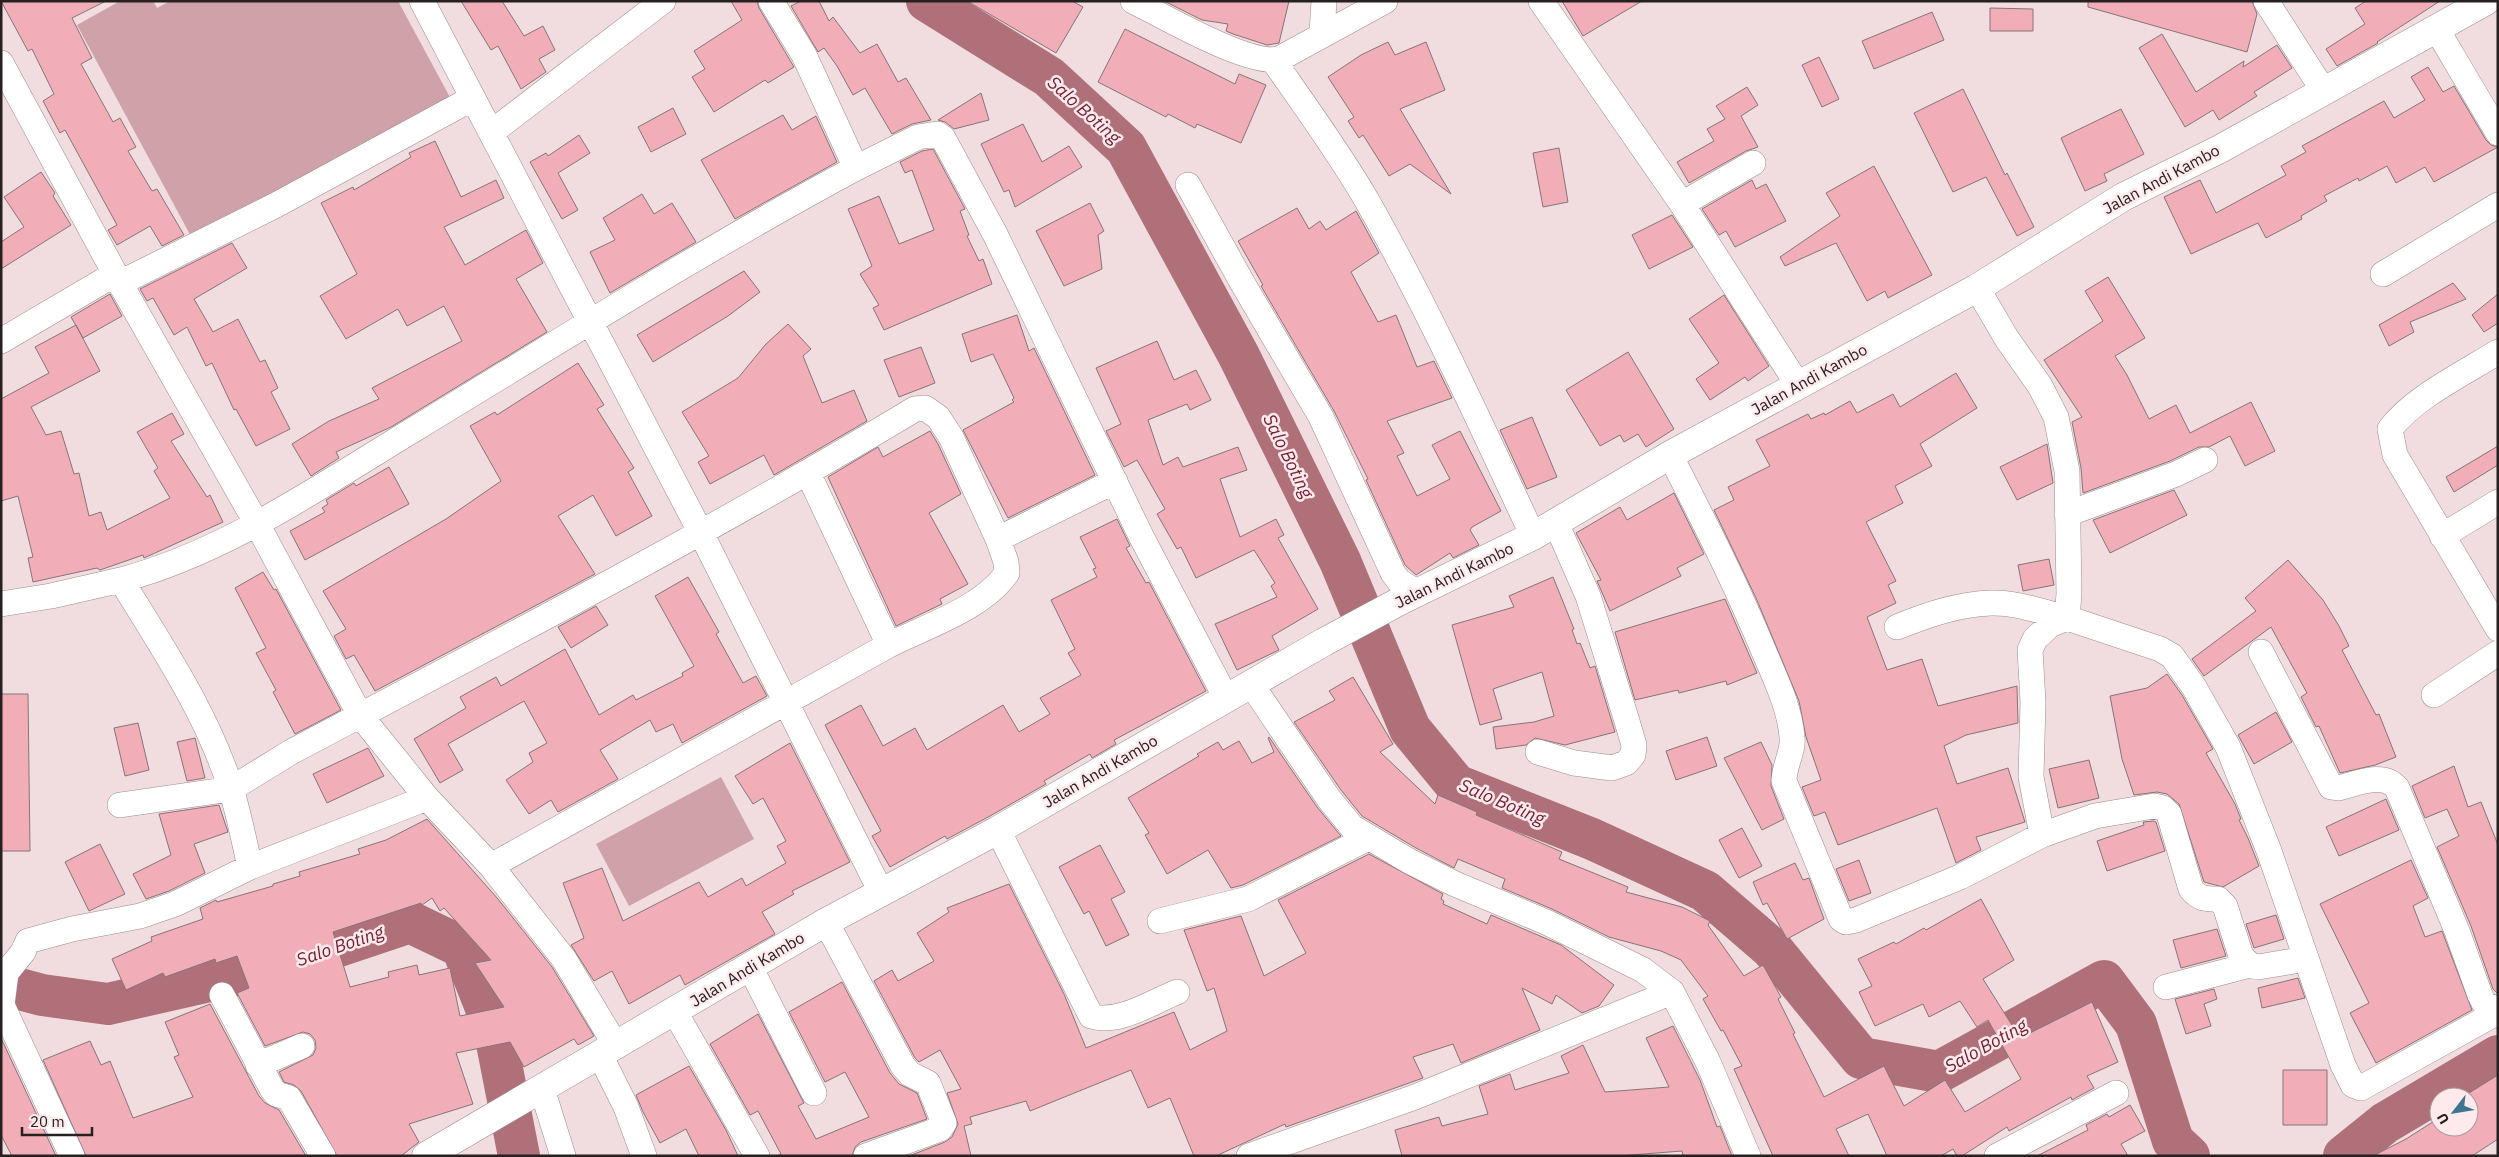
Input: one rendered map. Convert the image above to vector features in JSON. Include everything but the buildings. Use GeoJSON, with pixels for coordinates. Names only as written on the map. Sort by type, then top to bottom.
{"type":"FeatureCollection","features":[{"type":"Feature","properties":{"kind":"street"},"geometry":{"type":"LineString","coordinates":[[422,1],[492,132],[589,323],[701,533],[787,701],[881,892]]}},
{"type":"Feature","properties":{"kind":"street"},"geometry":{"type":"LineString","coordinates":[[492,132],[663,1]]}},
{"type":"Feature","properties":{"kind":"street"},"geometry":{"type":"LineString","coordinates":[[771,1],[804,55],[856,168]]}},
{"type":"Feature","properties":{"kind":"street"},"geometry":{"type":"LineString","coordinates":[[1134,1],[1156,7],[1218,43],[1260,59],[1273,60],[1279,59],[1322,33],[1385,1]]}},
{"type":"Feature","properties":{"kind":"street"},"geometry":{"type":"LineString","coordinates":[[1322,33],[1324,1]]}},
{"type":"Feature","properties":{"kind":"street"},"geometry":{"type":"LineString","coordinates":[[1541,1],[1682,204],[1798,385]]}},
{"type":"Feature","properties":{"kind":"street"},"geometry":{"type":"LineString","coordinates":[[2266,1],[2323,90]]}},
{"type":"Feature","properties":{"kind":"street","name":"Jalan Andi Kambo"},"geometry":{"type":"LineString","coordinates":[[426,1156],[826,922],[998,830],[1324,642],[1545,529],[1670,456],[1977,288],[2122,197],[2220,149],[2486,1]]}},
{"type":"Feature","properties":{"kind":"street"},"geometry":{"type":"LineString","coordinates":[[2436,28],[2498,133]]}},
{"type":"Feature","properties":{"kind":"street"},"geometry":{"type":"LineString","coordinates":[[1273,60],[1336,149],[1366,199],[1444,350],[1545,529],[1588,596],[1634,745],[1633,755],[1626,763],[1612,768],[1574,762],[1538,752]]}},
{"type":"Feature","properties":{"kind":"street"},"geometry":{"type":"LineString","coordinates":[[1,63],[117,278],[257,524],[360,715],[427,798],[490,866],[564,959],[608,1051],[644,1156]]}},
{"type":"Feature","properties":{"kind":"street"},"geometry":{"type":"LineString","coordinates":[[1,341],[117,278],[276,205],[473,98]]}},
{"type":"Feature","properties":{"kind":"street"},"geometry":{"type":"LineString","coordinates":[[1,604],[51,596],[121,580],[172,564],[257,524],[718,244],[856,168],[918,137],[937,134],[943,138],[995,234],[1115,481],[1226,698]]}},
{"type":"Feature","properties":{"kind":"street"},"geometry":{"type":"LineString","coordinates":[[1682,204],[1753,163]]}},
{"type":"Feature","properties":{"kind":"street"},"geometry":{"type":"LineString","coordinates":[[1188,185],[1242,284],[1321,417],[1393,573],[1409,597]]}},
{"type":"Feature","properties":{"kind":"street"},"geometry":{"type":"LineString","coordinates":[[2384,274],[2498,205]]}},
{"type":"Feature","properties":{"kind":"street"},"geometry":{"type":"LineString","coordinates":[[1977,288],[2040,386],[2056,416],[2067,471],[2069,594],[2067,618]]}},
{"type":"Feature","properties":{"kind":"street"},"geometry":{"type":"LineString","coordinates":[[2498,352],[2427,397],[2399,418],[2390,429],[2396,455],[2498,629]]}},
{"type":"Feature","properties":{"kind":"street"},"geometry":{"type":"LineString","coordinates":[[120,805],[231,789],[291,752],[701,533],[808,473],[915,409],[925,408],[938,417],[951,437],[998,539],[1008,573],[998,586],[980,600],[889,645],[490,866]]}},
{"type":"Feature","properties":{"kind":"street"},"geometry":{"type":"LineString","coordinates":[[1670,456],[1735,583],[1774,677],[1787,713],[1792,738],[1784,771],[1784,781],[1841,919],[1846,922],[1856,920],[1951,881],[2042,835],[2095,816],[2145,806],[2163,808],[2169,814],[2192,889],[2202,899],[2221,901],[2241,956],[2250,966]]}},
{"type":"Feature","properties":{"kind":"street"},"geometry":{"type":"LineString","coordinates":[[2067,514],[2176,474],[2205,460]]}},
{"type":"Feature","properties":{"kind":"street"},"geometry":{"type":"LineString","coordinates":[[808,473],[889,645]]}},
{"type":"Feature","properties":{"kind":"street"},"geometry":{"type":"LineString","coordinates":[[998,539],[1115,481]]}},
{"type":"Feature","properties":{"kind":"street"},"geometry":{"type":"LineString","coordinates":[[2442,536],[2498,502]]}},
{"type":"Feature","properties":{"kind":"street"},"geometry":{"type":"LineString","coordinates":[[121,580],[190,694],[231,789],[250,867]]}},
{"type":"Feature","properties":{"kind":"street"},"geometry":{"type":"LineString","coordinates":[[1897,627],[1930,614],[1991,603],[2018,606],[2067,618],[2160,649],[2172,656],[2228,747],[2269,851],[2349,1080],[2357,1088],[2361,1088],[2498,1011]]}},
{"type":"Feature","properties":{"kind":"street"},"geometry":{"type":"LineString","coordinates":[[2042,835],[2031,777],[2033,702],[2030,650],[2035,639],[2050,625],[2067,618]]}},
{"type":"Feature","properties":{"kind":"street"},"geometry":{"type":"LineString","coordinates":[[2260,652],[2331,787],[2338,788],[2383,778],[2392,782],[2398,788],[2457,931],[2480,995],[2484,1003],[2498,1011]]}},
{"type":"Feature","properties":{"kind":"street"},"geometry":{"type":"LineString","coordinates":[[2434,695],[2498,653]]}},
{"type":"Feature","properties":{"kind":"street"},"geometry":{"type":"LineString","coordinates":[[1251,684],[1342,817],[1368,838],[1455,884],[1537,918],[1642,970],[1672,992],[1708,1062],[1748,1156]]}},
{"type":"Feature","properties":{"kind":"street"},"geometry":{"type":"LineString","coordinates":[[72,1156],[2,1005],[8,965],[28,941],[72,929],[140,916],[175,904],[250,867],[427,798]]}},
{"type":"Feature","properties":{"kind":"street"},"geometry":{"type":"LineString","coordinates":[[998,830],[1091,1016],[1102,1020],[1118,1016],[1177,992]]}},
{"type":"Feature","properties":{"kind":"street"},"geometry":{"type":"LineString","coordinates":[[1160,921],[1248,899],[1368,838]]}},
{"type":"Feature","properties":{"kind":"street"},"geometry":{"type":"LineString","coordinates":[[826,922],[903,1066],[910,1074],[928,1083],[944,1123],[940,1129],[866,1156]]}},
{"type":"Feature","properties":{"kind":"street"},"geometry":{"type":"LineString","coordinates":[[2166,987],[2250,966],[2258,967],[2306,959]]}},
{"type":"Feature","properties":{"kind":"street"},"geometry":{"type":"LineString","coordinates":[[750,967],[814,1093]]}},
{"type":"Feature","properties":{"kind":"street"},"geometry":{"type":"LineString","coordinates":[[1248,1156],[1415,1097],[1672,992]]}},
{"type":"Feature","properties":{"kind":"street"},"geometry":{"type":"LineString","coordinates":[[222,996],[258,1065],[276,1094],[289,1098],[323,1156]]}},
{"type":"Feature","properties":{"kind":"street"},"geometry":{"type":"LineString","coordinates":[[675,1012],[757,1156]]}},
{"type":"Feature","properties":{"kind":"street"},"geometry":{"type":"LineString","coordinates":[[258,1065],[302,1046]]}},
{"type":"Feature","properties":{"kind":"street"},"geometry":{"type":"LineString","coordinates":[[542,1088],[563,1156]]}},
{"type":"Feature","properties":{"kind":"street"},"geometry":{"type":"LineString","coordinates":[[1997,1156],[2116,1093]]}},
{"type":"Feature","properties":{"kind":"shaded area"},"geometry":{"type":"Polygon","coordinates":[[[120,1],[153,1],[157,8],[170,1],[398,1],[452,101],[193,240],[77,25],[120,1]]]}},
{"type":"Feature","properties":{"kind":"shaded area"},"geometry":{"type":"Polygon","coordinates":[[[721,777],[754,839],[629,906],[596,844],[721,777]]]}},
{"type":"Feature","properties":{"kind":"waterway","name":"Salo Boting"},"geometry":{"type":"LineString","coordinates":[[927,1],[1049,77],[1126,148],[1239,356],[1340,561],[1410,729],[1456,785],[1592,839],[1705,891],[1771,948],[1861,1058],[1939,1072],[2104,981],[2136,1024],[2173,1141],[2189,1156]]}},
{"type":"Feature","properties":{"kind":"waterway","name":"Salo Boting"},"geometry":{"type":"LineString","coordinates":[[1,984],[42,995],[108,1004],[285,964],[410,922],[462,947],[494,1028],[519,1156]]}},
{"type":"Feature","properties":{"kind":"waterway","name":"Salo Boting"},"geometry":{"type":"LineString","coordinates":[[2344,1156],[2385,1123],[2498,1056]]}}]}
